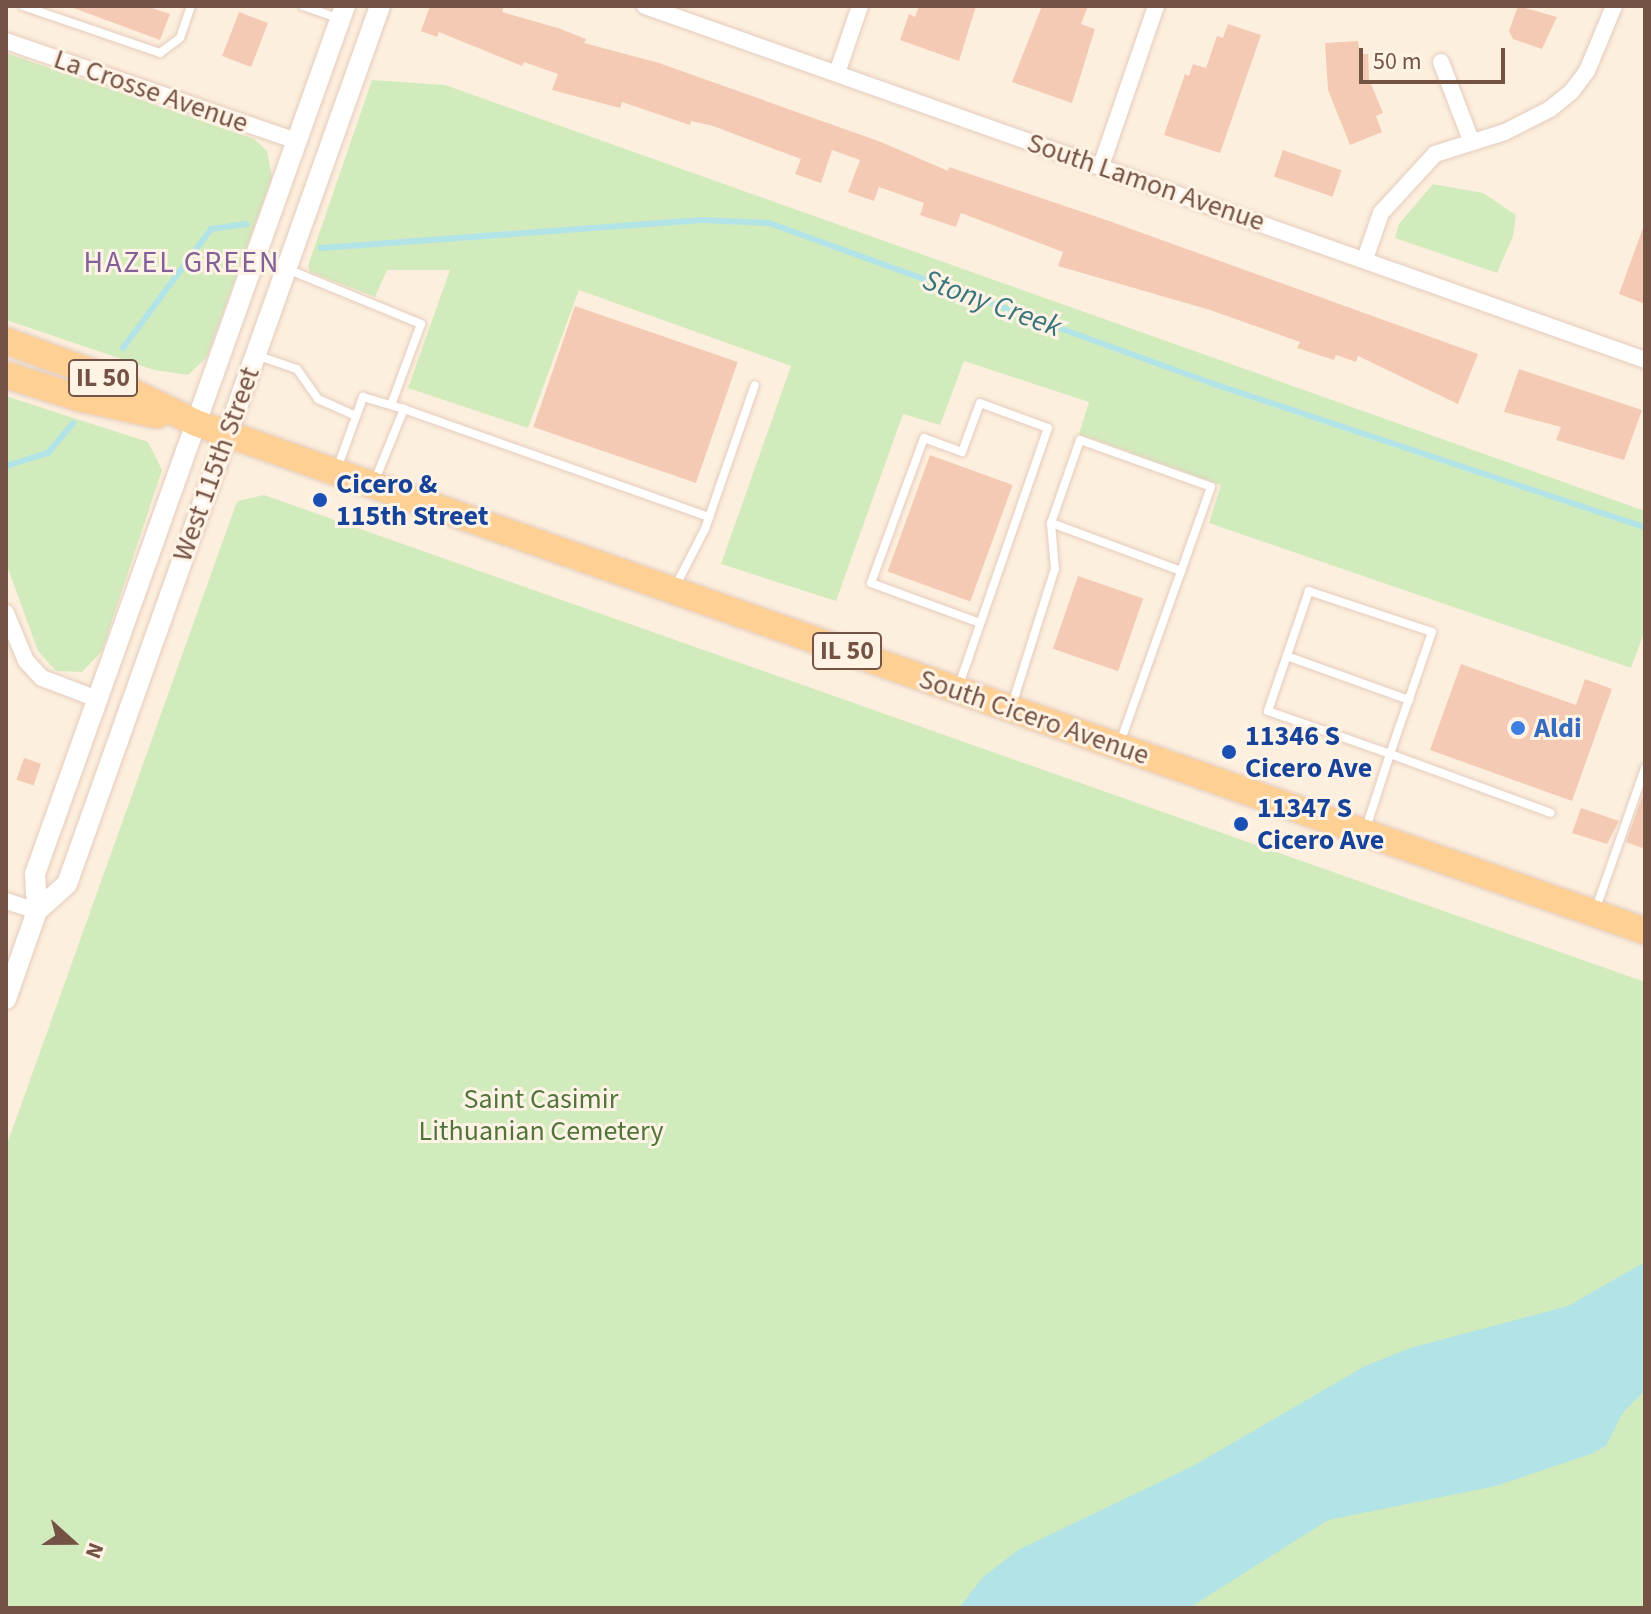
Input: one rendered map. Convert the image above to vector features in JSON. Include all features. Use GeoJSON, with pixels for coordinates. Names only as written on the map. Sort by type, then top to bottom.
{"type":"FeatureCollection","features":[{"type":"Feature","properties":{"kind":"main road","name":"IL 50"},"geometry":{"type":"LineString","coordinates":[[6,341],[91,372],[196,423]]}},
{"type":"Feature","properties":{"kind":"main road","name":"IL 50"},"geometry":{"type":"LineString","coordinates":[[6,375],[79,398],[196,423]]}},
{"type":"Feature","properties":{"kind":"main road","name":"South Cicero Avenue"},"geometry":{"type":"LineString","coordinates":[[196,423],[1645,931]]}},
{"type":"Feature","properties":{"kind":"street","name":"West 115th Street"},"geometry":{"type":"LineString","coordinates":[[37,911],[67,884],[380,6]]}},
{"type":"Feature","properties":{"kind":"street","name":"South Lamon Avenue"},"geometry":{"type":"LineString","coordinates":[[645,6],[1645,360]]}},
{"type":"Feature","properties":{"kind":"street"},"geometry":{"type":"LineString","coordinates":[[837,73],[860,6]]}},
{"type":"Feature","properties":{"kind":"street"},"geometry":{"type":"LineString","coordinates":[[1101,166],[1156,6]]}},
{"type":"Feature","properties":{"kind":"street"},"geometry":{"type":"LineString","coordinates":[[1365,259],[1381,213],[1402,185],[1435,154],[1471,140],[1505,132],[1550,109],[1572,91],[1587,71],[1614,6]]}},
{"type":"Feature","properties":{"kind":"street","name":"West 115th Street"},"geometry":{"type":"LineString","coordinates":[[6,999],[37,911],[35,874],[343,13]]}},
{"type":"Feature","properties":{"kind":"street","name":"La Crosse Avenue"},"geometry":{"type":"LineString","coordinates":[[6,41],[297,141]]}},
{"type":"Feature","properties":{"kind":"street"},"geometry":{"type":"LineString","coordinates":[[1441,62],[1471,140]]}},
{"type":"Feature","properties":{"kind":"street"},"geometry":{"type":"LineString","coordinates":[[6,613],[26,661],[42,678],[97,699]]}},
{"type":"Feature","properties":{"kind":"street"},"geometry":{"type":"LineString","coordinates":[[6,901],[37,911]]}},
{"type":"Feature","properties":{"kind":"lane"},"geometry":{"type":"LineString","coordinates":[[23,6],[160,53],[180,38],[191,8],[180,6]]}},
{"type":"Feature","properties":{"kind":"lane"},"geometry":{"type":"LineString","coordinates":[[303,6],[343,13]]}},
{"type":"Feature","properties":{"kind":"lane"},"geometry":{"type":"LineString","coordinates":[[286,268],[421,324],[391,405]]}},
{"type":"Feature","properties":{"kind":"lane"},"geometry":{"type":"LineString","coordinates":[[255,355],[297,369],[318,399],[356,416]]}},
{"type":"Feature","properties":{"kind":"lane"},"geometry":{"type":"LineString","coordinates":[[674,590],[709,517],[755,385]]}},
{"type":"Feature","properties":{"kind":"lane"},"geometry":{"type":"LineString","coordinates":[[336,471],[363,397],[709,517]]}},
{"type":"Feature","properties":{"kind":"lane"},"geometry":{"type":"LineString","coordinates":[[957,690],[1048,428],[980,403],[962,452],[924,438],[871,583],[980,623]]}},
{"type":"Feature","properties":{"kind":"lane"},"geometry":{"type":"LineString","coordinates":[[374,485],[404,409]]}},
{"type":"Feature","properties":{"kind":"lane"},"geometry":{"type":"LineString","coordinates":[[1011,708],[1055,569],[1051,523],[1080,440],[1211,487],[1119,746]]}},
{"type":"Feature","properties":{"kind":"lane"},"geometry":{"type":"LineString","coordinates":[[1051,523],[1181,571]]}},
{"type":"Feature","properties":{"kind":"lane"},"geometry":{"type":"LineString","coordinates":[[1364,832],[1390,754],[1432,632],[1309,591],[1268,711],[1390,754],[1551,813]]}},
{"type":"Feature","properties":{"kind":"lane"},"geometry":{"type":"LineString","coordinates":[[1287,656],[1409,700]]}},
{"type":"Feature","properties":{"kind":"lane"},"geometry":{"type":"LineString","coordinates":[[1594,913],[1645,768]]}},
{"type":"Feature","properties":{"kind":"green space"},"geometry":{"type":"Polygon","coordinates":[[[6,53],[254,139],[267,151],[272,177],[207,357],[188,375],[154,370],[6,320],[6,53]]]}},
{"type":"Feature","properties":{"kind":"green space"},"geometry":{"type":"Polygon","coordinates":[[[372,80],[445,85],[1645,511],[1645,630],[1631,668],[1209,523],[1221,485],[1079,434],[1089,402],[964,361],[940,425],[903,414],[836,601],[721,564],[791,366],[579,290],[528,428],[408,388],[450,270],[387,270],[375,297],[310,272],[308,266],[372,80]]]}},
{"type":"Feature","properties":{"kind":"green space"},"geometry":{"type":"Polygon","coordinates":[[[1433,184],[1483,193],[1516,215],[1513,236],[1497,273],[1395,238],[1399,224],[1433,184]]]}},
{"type":"Feature","properties":{"kind":"green space"},"geometry":{"type":"Polygon","coordinates":[[[6,396],[148,442],[162,470],[102,651],[82,672],[56,671],[38,651],[6,563],[6,396]]]}},
{"type":"Feature","properties":{"kind":"green space","name":"Saint Casimir Lithuanian Cemetery"},"geometry":{"type":"Polygon","coordinates":[[[264,495],[1645,982],[1645,1608],[6,1608],[6,1147],[235,507],[238,501],[264,495]]]}},
{"type":"Feature","properties":{"kind":"water"},"geometry":{"type":"Polygon","coordinates":[[[1645,1262],[1645,1390],[1622,1414],[1606,1446],[1591,1454],[1496,1486],[1328,1520],[1189,1608],[959,1608],[983,1577],[1018,1550],[1193,1466],[1365,1366],[1410,1348],[1568,1306],[1645,1262]]]}},
{"type":"Feature","properties":{"kind":"building"},"geometry":{"type":"Polygon","coordinates":[[[68,6],[146,6],[170,14],[160,40],[68,6]]]}},
{"type":"Feature","properties":{"kind":"building"},"geometry":{"type":"Polygon","coordinates":[[[430,6],[504,6],[502,12],[558,28],[586,39],[584,43],[659,63],[881,142],[948,171],[949,167],[1109,221],[1478,354],[1458,404],[1358,356],[1356,362],[1336,355],[1334,360],[1297,348],[1300,342],[1210,310],[1058,266],[1063,252],[961,213],[956,227],[920,215],[924,203],[879,187],[874,201],[848,192],[860,160],[832,150],[821,183],[795,174],[801,159],[713,126],[691,121],[690,125],[622,102],[620,108],[552,90],[558,74],[524,62],[522,66],[439,32],[437,37],[421,31],[430,6]]]}},
{"type":"Feature","properties":{"kind":"building"},"geometry":{"type":"Polygon","coordinates":[[[919,6],[976,6],[959,61],[900,40],[909,14],[915,17],[919,6]]]}},
{"type":"Feature","properties":{"kind":"building"},"geometry":{"type":"Polygon","coordinates":[[[1042,6],[1088,6],[1081,24],[1095,29],[1072,103],[1012,82],[1042,6]]]}},
{"type":"Feature","properties":{"kind":"building"},"geometry":{"type":"Polygon","coordinates":[[[1518,6],[1557,17],[1542,49],[1513,39],[1509,31],[1518,6]]]}},
{"type":"Feature","properties":{"kind":"building"},"geometry":{"type":"Polygon","coordinates":[[[239,12],[268,23],[251,67],[222,56],[239,12]]]}},
{"type":"Feature","properties":{"kind":"building"},"geometry":{"type":"Polygon","coordinates":[[[1228,24],[1261,35],[1220,153],[1164,135],[1185,74],[1189,76],[1193,64],[1206,68],[1217,36],[1223,38],[1228,24]]]}},
{"type":"Feature","properties":{"kind":"building"},"geometry":{"type":"Polygon","coordinates":[[[1358,41],[1360,54],[1368,54],[1369,79],[1383,113],[1376,116],[1382,132],[1350,145],[1328,90],[1325,43],[1358,41]]]}},
{"type":"Feature","properties":{"kind":"building"},"geometry":{"type":"Polygon","coordinates":[[[1283,150],[1342,170],[1333,197],[1274,176],[1283,150]]]}},
{"type":"Feature","properties":{"kind":"building"},"geometry":{"type":"Polygon","coordinates":[[[1645,228],[1645,304],[1619,294],[1645,228]]]}},
{"type":"Feature","properties":{"kind":"building"},"geometry":{"type":"Polygon","coordinates":[[[575,306],[738,362],[696,483],[533,427],[575,306]]]}},
{"type":"Feature","properties":{"kind":"building"},"geometry":{"type":"Polygon","coordinates":[[[1519,369],[1642,410],[1624,460],[1556,440],[1561,427],[1504,412],[1519,369]]]}},
{"type":"Feature","properties":{"kind":"building"},"geometry":{"type":"Polygon","coordinates":[[[930,455],[1013,485],[970,602],[888,572],[930,455]]]}},
{"type":"Feature","properties":{"kind":"building"},"geometry":{"type":"Polygon","coordinates":[[[1078,576],[1143,598],[1118,671],[1053,649],[1078,576]]]}},
{"type":"Feature","properties":{"kind":"building","name":"Aldi"},"geometry":{"type":"Polygon","coordinates":[[[1461,664],[1576,705],[1585,679],[1612,689],[1572,801],[1430,750],[1461,664]]]}},
{"type":"Feature","properties":{"kind":"building"},"geometry":{"type":"Polygon","coordinates":[[[24,758],[41,764],[34,786],[17,780],[24,758]]]}},
{"type":"Feature","properties":{"kind":"building"},"geometry":{"type":"Polygon","coordinates":[[[1645,789],[1645,849],[1626,842],[1645,789]]]}},
{"type":"Feature","properties":{"kind":"building"},"geometry":{"type":"Polygon","coordinates":[[[1581,808],[1619,821],[1607,844],[1572,833],[1581,808]]]}},
{"type":"Feature","properties":{"kind":"waterway","name":"Stony Creek"},"geometry":{"type":"LineString","coordinates":[[321,248],[702,220],[769,223],[1217,385],[1642,526]]}},
{"type":"Feature","properties":{"kind":"waterway","name":"Stony Creek"},"geometry":{"type":"LineString","coordinates":[[123,348],[211,229],[247,224]]}},
{"type":"Feature","properties":{"kind":"waterway","name":"Stony Creek"},"geometry":{"type":"LineString","coordinates":[[6,466],[48,453],[73,423]]}},
{"type":"Feature","properties":{"kind":"place","name":"Cicero & 115th Street"},"geometry":{"type":"Point","coordinates":[320,500]}},
{"type":"Feature","properties":{"kind":"place","name":"Aldi"},"geometry":{"type":"Point","coordinates":[1518,728]}},
{"type":"Feature","properties":{"kind":"place","name":"11346 S Cicero Ave"},"geometry":{"type":"Point","coordinates":[1229,752]}},
{"type":"Feature","properties":{"kind":"place","name":"11347 S Cicero Ave"},"geometry":{"type":"Point","coordinates":[1241,824]}},
{"type":"Feature","properties":{"kind":"district","name":"HAZEL GREEN"},"geometry":{"type":"Point","coordinates":[182,263]}}]}
